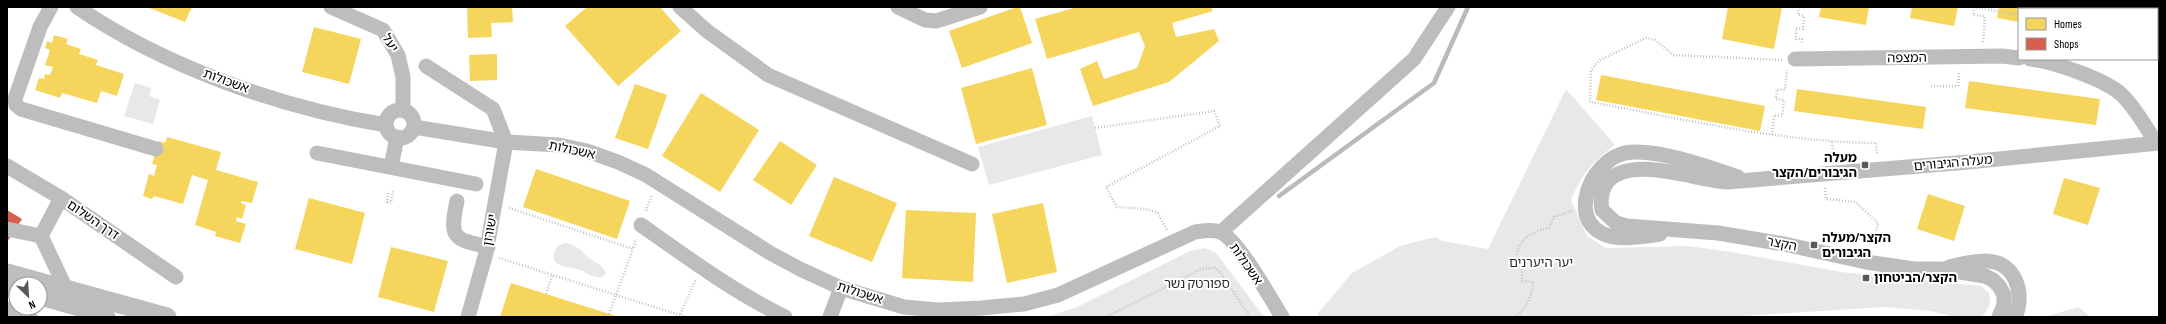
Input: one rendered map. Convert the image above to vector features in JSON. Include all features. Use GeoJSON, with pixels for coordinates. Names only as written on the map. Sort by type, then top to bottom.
{"type":"FeatureCollection","features":[{"type":"Feature","properties":{"kind":"main road"},"geometry":{"type":"LineString","coordinates":[[7,273],[167,317]]}},
{"type":"Feature","properties":{"kind":"main road"},"geometry":{"type":"LineString","coordinates":[[7,311],[28,317]]}},
{"type":"Feature","properties":{"kind":"street"},"geometry":{"type":"LineString","coordinates":[[51,7],[40,27],[15,99],[16,105],[21,109],[156,149]]}},
{"type":"Feature","properties":{"kind":"street","name":"אשכולות"},"geometry":{"type":"LineString","coordinates":[[77,7],[134,42],[201,72],[277,99],[357,120],[386,125]]}},
{"type":"Feature","properties":{"kind":"street","name":"יעל"},"geometry":{"type":"LineString","coordinates":[[331,7],[383,30],[398,55],[403,77],[402,110]]}},
{"type":"Feature","properties":{"kind":"street"},"geometry":{"type":"LineString","coordinates":[[680,7],[707,31],[768,75],[972,164]]}},
{"type":"Feature","properties":{"kind":"street"},"geometry":{"type":"LineString","coordinates":[[898,7],[925,20],[936,21],[980,7]]}},
{"type":"Feature","properties":{"kind":"street"},"geometry":{"type":"LineString","coordinates":[[1221,232],[1414,59],[1448,7]]}},
{"type":"Feature","properties":{"kind":"street","name":"המצפה"},"geometry":{"type":"LineString","coordinates":[[1791,65],[1982,56],[2018,58]]}},
{"type":"Feature","properties":{"kind":"street"},"geometry":{"type":"LineString","coordinates":[[2038,60],[2086,74],[2121,95],[2158,143]]}},
{"type":"Feature","properties":{"kind":"street"},"geometry":{"type":"LineString","coordinates":[[426,66],[493,109],[506,142]]}},
{"type":"Feature","properties":{"kind":"street"},"geometry":{"type":"LineString","coordinates":[[402,110],[410,115],[414,127],[405,136],[397,137],[389,132],[386,125],[390,115],[402,110]]}},
{"type":"Feature","properties":{"kind":"street","name":"אשכולות"},"geometry":{"type":"LineString","coordinates":[[414,127],[506,142],[559,145],[587,151],[618,162],[657,181],[770,253],[800,269],[841,288],[904,307],[938,310],[1024,304],[1058,296],[1195,232],[1209,230],[1221,232],[1240,250],[1282,317]]}},
{"type":"Feature","properties":{"kind":"street"},"geometry":{"type":"LineString","coordinates":[[391,167],[397,137]]}},
{"type":"Feature","properties":{"kind":"street","name":"ישורון"},"geometry":{"type":"LineString","coordinates":[[468,317],[487,250],[506,142]]}},
{"type":"Feature","properties":{"kind":"street","name":"מעלה הגיבורים"},"geometry":{"type":"LineString","coordinates":[[1600,203],[1605,185],[1613,176],[1623,171],[1635,169],[1650,169],[1712,181],[1746,180],[2158,143]]}},
{"type":"Feature","properties":{"kind":"street","name":"מעלה הגיבורים"},"geometry":{"type":"LineString","coordinates":[[1586,207],[1586,194],[1590,183],[1599,172],[1616,158],[1633,152],[1660,155],[1746,180]]}},
{"type":"Feature","properties":{"kind":"street"},"geometry":{"type":"LineString","coordinates":[[317,153],[476,184]]}},
{"type":"Feature","properties":{"kind":"street","name":"דרך השלום"},"geometry":{"type":"LineString","coordinates":[[7,166],[61,198],[176,277]]}},
{"type":"Feature","properties":{"kind":"street"},"geometry":{"type":"LineString","coordinates":[[41,236],[61,198]]}},
{"type":"Feature","properties":{"kind":"street"},"geometry":{"type":"LineString","coordinates":[[457,201],[453,228],[456,237],[487,250]]}},
{"type":"Feature","properties":{"kind":"street","name":"הקצר"},"geometry":{"type":"LineString","coordinates":[[1600,203],[1602,210],[1616,223],[1627,226],[1651,227],[1670,230],[1698,230],[1746,237],[1866,262],[1914,269],[1941,269],[1986,276],[1999,286],[2004,295],[2001,311]]}},
{"type":"Feature","properties":{"kind":"street","name":"הקצר"},"geometry":{"type":"LineString","coordinates":[[1586,207],[1588,220],[1592,227],[1599,233],[1607,236],[1631,238],[1658,235],[1670,230]]}},
{"type":"Feature","properties":{"kind":"street"},"geometry":{"type":"LineString","coordinates":[[641,225],[701,268],[765,307],[785,317]]}},
{"type":"Feature","properties":{"kind":"street"},"geometry":{"type":"LineString","coordinates":[[7,229],[41,236]]}},
{"type":"Feature","properties":{"kind":"street"},"geometry":{"type":"LineString","coordinates":[[41,236],[66,289]]}},
{"type":"Feature","properties":{"kind":"street","name":"הקצר"},"geometry":{"type":"LineString","coordinates":[[1941,269],[1986,261],[1994,262],[2004,267],[2016,281],[2019,291],[2017,314]]}},
{"type":"Feature","properties":{"kind":"street"},"geometry":{"type":"LineString","coordinates":[[830,317],[841,288]]}},
{"type":"Feature","properties":{"kind":"street"},"geometry":{"type":"LineString","coordinates":[[48,300],[108,317]]}},
{"type":"Feature","properties":{"kind":"path"},"geometry":{"type":"LineString","coordinates":[[1772,135],[1774,115],[1782,116],[1784,100],[1776,99],[1776,89],[1785,90],[1796,50],[1802,50],[1802,40],[1796,39],[1796,28],[1803,29],[1804,16],[1798,15],[1799,7]]}},
{"type":"Feature","properties":{"kind":"path"},"geometry":{"type":"LineString","coordinates":[[1982,56],[1986,16],[1973,15],[1974,7],[2018,15]]}},
{"type":"Feature","properties":{"kind":"path"},"geometry":{"type":"LineString","coordinates":[[1791,65],[1768,60],[1673,55],[1655,40],[1646,38],[1600,60],[1591,70],[1590,102],[1772,135],[1832,142],[1876,143]]}},
{"type":"Feature","properties":{"kind":"path"},"geometry":{"type":"LineString","coordinates":[[1931,86],[1958,86]]}},
{"type":"Feature","properties":{"kind":"path"},"geometry":{"type":"LineString","coordinates":[[1095,128],[1214,111],[1220,126],[1106,187],[1116,207],[1145,209],[1157,212],[1174,242]]}},
{"type":"Feature","properties":{"kind":"path"},"geometry":{"type":"LineString","coordinates":[[1832,142],[1833,154],[1845,154],[1845,172]]}},
{"type":"Feature","properties":{"kind":"path"},"geometry":{"type":"LineString","coordinates":[[1824,173],[1826,199],[1855,202],[1878,223],[1875,235],[1850,241],[1867,252],[1866,262]]}},
{"type":"Feature","properties":{"kind":"path"},"geometry":{"type":"LineString","coordinates":[[608,314],[657,181]]}},
{"type":"Feature","properties":{"kind":"path"},"geometry":{"type":"LineString","coordinates":[[388,193],[387,202],[391,203],[393,190]]}},
{"type":"Feature","properties":{"kind":"path"},"geometry":{"type":"LineString","coordinates":[[495,204],[633,249]]}},
{"type":"Feature","properties":{"kind":"path"},"geometry":{"type":"LineString","coordinates":[[1515,317],[1526,305],[1533,292],[1533,282],[1522,281],[1522,266],[1515,265],[1518,247],[1525,238],[1536,231],[1548,228],[1554,218],[1586,207]]}},
{"type":"Feature","properties":{"kind":"path"},"geometry":{"type":"LineString","coordinates":[[487,250],[552,276],[686,317]]}},
{"type":"Feature","properties":{"kind":"path"},"geometry":{"type":"LineString","coordinates":[[1106,317],[1191,274],[1209,267],[1215,268],[1221,273],[1250,317]]}},
{"type":"Feature","properties":{"kind":"path"},"geometry":{"type":"LineString","coordinates":[[679,316],[701,268]]}},
{"type":"Feature","properties":{"kind":"path"},"geometry":{"type":"LineString","coordinates":[[546,294],[552,276]]}},
{"type":"Feature","properties":{"kind":"green space"},"geometry":{"type":"Polygon","coordinates":[[[135,83],[151,88],[149,96],[160,100],[153,124],[124,116],[135,83]]]}},
{"type":"Feature","properties":{"kind":"green space","name":"יער היערנים"},"geometry":{"type":"Polygon","coordinates":[[[1566,89],[1615,145],[1588,169],[1571,200],[1587,236],[1606,248],[1688,246],[1731,252],[1841,272],[1981,286],[1989,293],[1990,303],[1988,309],[1981,317],[1954,317],[1931,311],[1885,307],[1726,317],[1317,317],[1319,312],[1352,273],[1400,246],[1435,237],[1442,241],[1488,249],[1566,89]]]}},
{"type":"Feature","properties":{"kind":"green space"},"geometry":{"type":"Polygon","coordinates":[[[1092,116],[1102,155],[989,185],[978,147],[1092,116]]]}},
{"type":"Feature","properties":{"kind":"green space"},"geometry":{"type":"Polygon","coordinates":[[[565,243],[575,246],[601,266],[606,273],[603,277],[594,276],[580,270],[559,265],[555,262],[554,253],[558,246],[565,243]]]}},
{"type":"Feature","properties":{"kind":"green space","name":"ספורטק נשר"},"geometry":{"type":"Polygon","coordinates":[[[1205,248],[1216,253],[1264,317],[1047,317],[1077,307],[1190,251],[1205,248]]]}},
{"type":"Feature","properties":{"kind":"green space"},"geometry":{"type":"Polygon","coordinates":[[[2078,307],[2091,317],[2045,317],[2078,307]]]}},
{"type":"Feature","properties":{"kind":"building: Homes"},"geometry":{"type":"Polygon","coordinates":[[[147,7],[192,7],[185,22],[147,7]]]}},
{"type":"Feature","properties":{"kind":"building: Homes"},"geometry":{"type":"Polygon","coordinates":[[[467,7],[512,7],[513,22],[491,23],[492,37],[468,38],[467,7]]]}},
{"type":"Feature","properties":{"kind":"building: Homes"},"geometry":{"type":"Polygon","coordinates":[[[587,7],[660,7],[681,31],[618,86],[565,26],[587,7]]]}},
{"type":"Feature","properties":{"kind":"building: Homes"},"geometry":{"type":"Polygon","coordinates":[[[1020,7],[1032,43],[962,68],[949,31],[1020,7]]]}},
{"type":"Feature","properties":{"kind":"building: Homes"},"geometry":{"type":"Polygon","coordinates":[[[1077,7],[1211,7],[1213,11],[1172,23],[1176,37],[1214,29],[1219,41],[1169,82],[1093,106],[1080,69],[1097,61],[1104,79],[1137,68],[1145,46],[1139,32],[1047,59],[1035,19],[1077,7]]]}},
{"type":"Feature","properties":{"kind":"building: Homes"},"geometry":{"type":"Polygon","coordinates":[[[1728,7],[1782,7],[1774,49],[1722,39],[1728,7]]]}},
{"type":"Feature","properties":{"kind":"building: Homes"},"geometry":{"type":"Polygon","coordinates":[[[1821,7],[1869,7],[1866,25],[1819,17],[1821,7]]]}},
{"type":"Feature","properties":{"kind":"building: Homes"},"geometry":{"type":"Polygon","coordinates":[[[1912,7],[1958,7],[1954,26],[1910,18],[1912,7]]]}},
{"type":"Feature","properties":{"kind":"building: Homes"},"geometry":{"type":"Polygon","coordinates":[[[1999,7],[2042,7],[2018,8],[2018,22],[1997,18],[1999,7]]]}},
{"type":"Feature","properties":{"kind":"building: Homes"},"geometry":{"type":"Polygon","coordinates":[[[314,27],[361,39],[349,84],[302,72],[314,27]]]}},
{"type":"Feature","properties":{"kind":"building: Homes"},"geometry":{"type":"Polygon","coordinates":[[[2159,34],[2159,56],[2158,56],[2159,34]]]}},
{"type":"Feature","properties":{"kind":"building: Homes"},"geometry":{"type":"Polygon","coordinates":[[[54,35],[68,39],[66,44],[81,49],[79,54],[98,60],[96,65],[124,74],[117,96],[101,91],[97,103],[62,93],[60,98],[35,90],[39,78],[44,79],[45,74],[50,75],[53,67],[45,65],[50,50],[45,48],[47,41],[52,43],[54,35]]]}},
{"type":"Feature","properties":{"kind":"building: Homes"},"geometry":{"type":"Polygon","coordinates":[[[497,54],[497,80],[470,81],[469,55],[497,54]]]}},
{"type":"Feature","properties":{"kind":"building: Homes"},"geometry":{"type":"Polygon","coordinates":[[[1032,68],[1047,125],[976,144],[961,88],[1032,68]]]}},
{"type":"Feature","properties":{"kind":"building: Homes"},"geometry":{"type":"Polygon","coordinates":[[[1601,75],[1765,106],[1760,131],[1596,100],[1601,75]]]}},
{"type":"Feature","properties":{"kind":"building: Homes"},"geometry":{"type":"Polygon","coordinates":[[[1969,81],[2100,99],[2096,125],[1965,108],[1969,81]]]}},
{"type":"Feature","properties":{"kind":"building: Homes"},"geometry":{"type":"Polygon","coordinates":[[[635,84],[667,95],[648,149],[615,138],[635,84]]]}},
{"type":"Feature","properties":{"kind":"building: Homes"},"geometry":{"type":"Polygon","coordinates":[[[1797,89],[1926,107],[1923,129],[1794,111],[1797,89]]]}},
{"type":"Feature","properties":{"kind":"building: Homes"},"geometry":{"type":"Polygon","coordinates":[[[701,93],[759,130],[720,192],[662,156],[701,93]]]}},
{"type":"Feature","properties":{"kind":"building: Homes"},"geometry":{"type":"Polygon","coordinates":[[[167,137],[221,152],[216,170],[258,182],[252,203],[242,201],[241,203],[246,205],[242,219],[237,217],[236,221],[246,224],[240,243],[215,236],[216,232],[195,225],[208,180],[192,175],[183,204],[154,196],[152,199],[143,196],[149,174],[154,176],[157,165],[152,164],[159,141],[165,143],[167,137]]]}},
{"type":"Feature","properties":{"kind":"building: Homes"},"geometry":{"type":"Polygon","coordinates":[[[780,141],[817,165],[791,205],[753,180],[780,141]]]}},
{"type":"Feature","properties":{"kind":"building: Homes"},"geometry":{"type":"Polygon","coordinates":[[[536,169],[630,201],[617,239],[523,207],[536,169]]]}},
{"type":"Feature","properties":{"kind":"building: Homes"},"geometry":{"type":"Polygon","coordinates":[[[834,177],[897,203],[872,262],[809,236],[834,177]]]}},
{"type":"Feature","properties":{"kind":"building: Homes"},"geometry":{"type":"Polygon","coordinates":[[[2064,178],[2100,188],[2088,225],[2053,214],[2064,178]]]}},
{"type":"Feature","properties":{"kind":"building: Homes"},"geometry":{"type":"Polygon","coordinates":[[[1928,194],[1965,206],[1954,241],[1917,229],[1928,194]]]}},
{"type":"Feature","properties":{"kind":"building: Homes"},"geometry":{"type":"Polygon","coordinates":[[[309,198],[365,213],[352,264],[295,249],[309,198]]]}},
{"type":"Feature","properties":{"kind":"building: Homes"},"geometry":{"type":"Polygon","coordinates":[[[1043,203],[1057,272],[1007,283],[992,214],[1043,203]]]}},
{"type":"Feature","properties":{"kind":"building: Homes"},"geometry":{"type":"Polygon","coordinates":[[[906,210],[976,213],[973,282],[902,278],[906,210]]]}},
{"type":"Feature","properties":{"kind":"building: Homes"},"geometry":{"type":"Polygon","coordinates":[[[391,247],[448,261],[434,312],[378,297],[391,247]]]}},
{"type":"Feature","properties":{"kind":"building: Homes"},"geometry":{"type":"Polygon","coordinates":[[[511,283],[619,317],[500,317],[511,283]]]}},
{"type":"Feature","properties":{"kind":"building: Shops"},"geometry":{"type":"Polygon","coordinates":[[[7,210],[22,219],[7,242],[7,210]]]}},
{"type":"Feature","properties":{"kind":"waterway"},"geometry":{"type":"LineString","coordinates":[[1279,196],[1434,83],[1468,7]]}},
{"type":"Feature","properties":{"kind":"place","name":"מעלה הגיבורים/הקצר"},"geometry":{"type":"Point","coordinates":[1865,165]}},
{"type":"Feature","properties":{"kind":"place","name":"הקצר/מעלה הגיבורים"},"geometry":{"type":"Point","coordinates":[1814,245]}},
{"type":"Feature","properties":{"kind":"place","name":"הקצר/הביטחון"},"geometry":{"type":"Point","coordinates":[1866,278]}}]}
